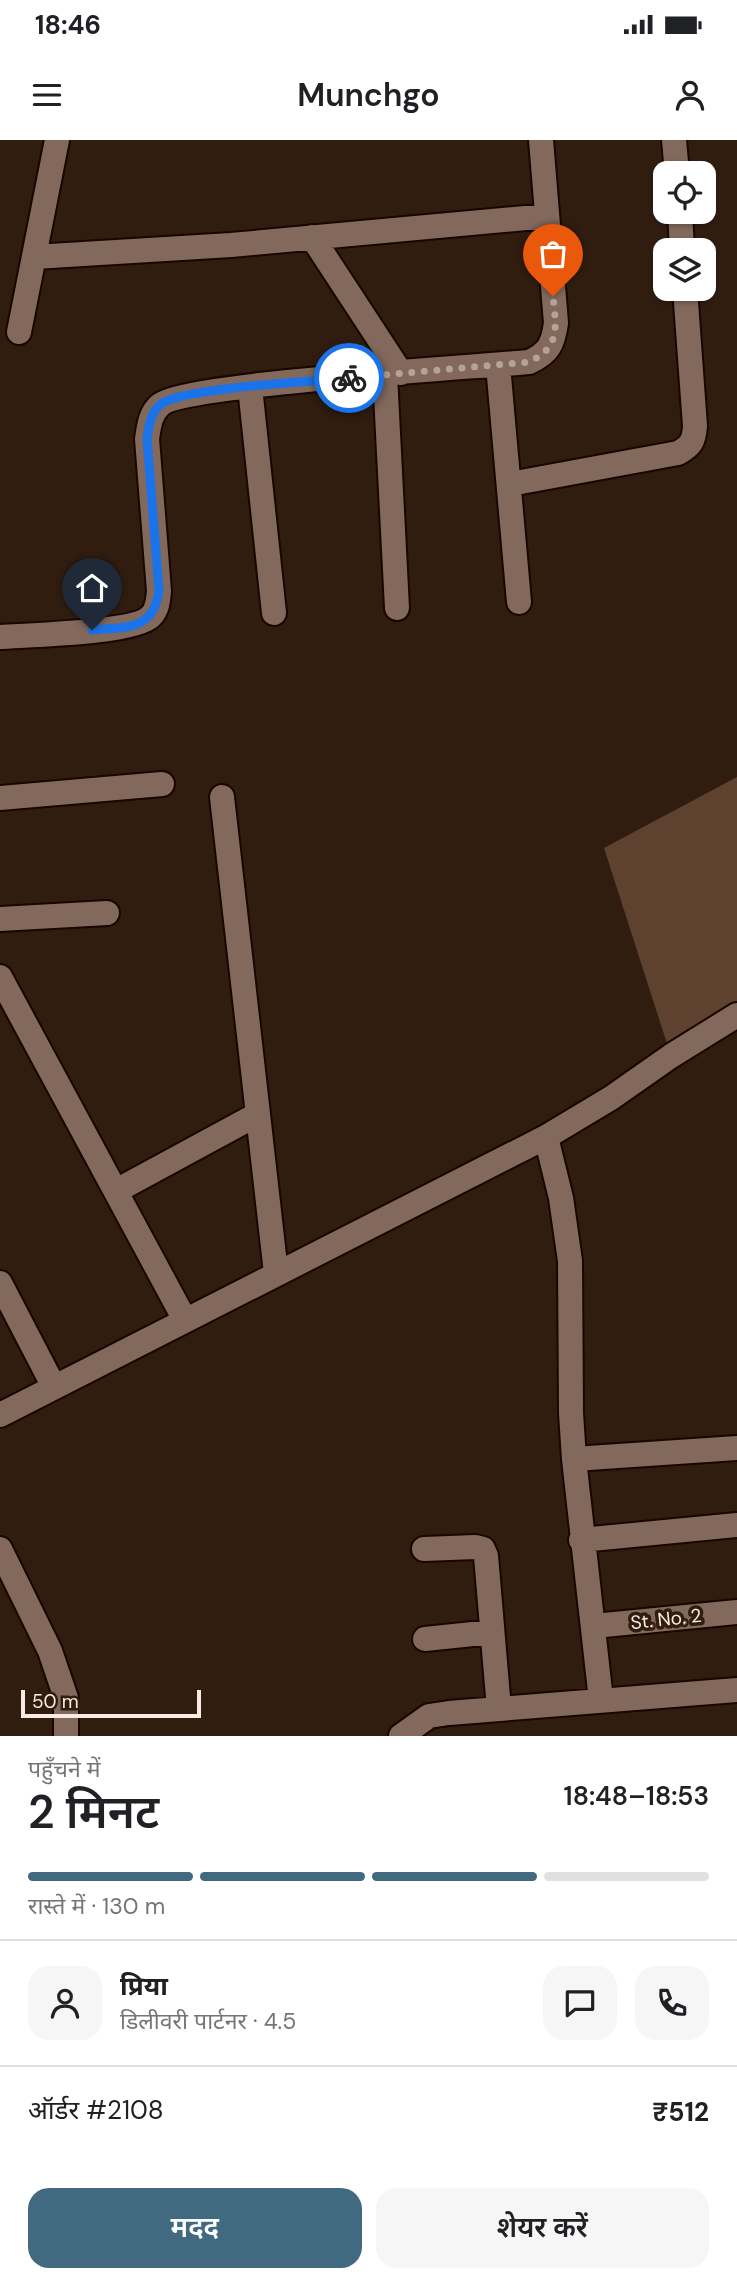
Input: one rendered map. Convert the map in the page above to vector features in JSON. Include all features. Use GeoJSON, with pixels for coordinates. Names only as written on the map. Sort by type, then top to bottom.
{"type":"FeatureCollection","features":[{"type":"Feature","properties":{"kind":"street"},"geometry":{"type":"LineString","coordinates":[[19,332],[57,140]]}},
{"type":"Feature","properties":{"kind":"street"},"geometry":{"type":"LineString","coordinates":[[0,637],[116,628],[136,625],[151,617],[157,606],[159,590],[147,439],[150,418],[161,403],[181,397],[250,387],[529,362],[544,355],[554,342],[555,323],[541,140]]}},
{"type":"Feature","properties":{"kind":"street"},"geometry":{"type":"LineString","coordinates":[[674,140],[676,161]]}},
{"type":"Feature","properties":{"kind":"street"},"geometry":{"type":"LineString","coordinates":[[34,257],[313,237],[547,216]]}},
{"type":"Feature","properties":{"kind":"street"},"geometry":{"type":"LineString","coordinates":[[313,237],[393,374],[397,608]]}},
{"type":"Feature","properties":{"kind":"street"},"geometry":{"type":"LineString","coordinates":[[510,484],[678,453],[689,447],[694,439],[695,426],[686,301]]}},
{"type":"Feature","properties":{"kind":"street"},"geometry":{"type":"LineString","coordinates":[[498,365],[519,603]]}},
{"type":"Feature","properties":{"kind":"street"},"geometry":{"type":"LineString","coordinates":[[250,387],[274,613]]}},
{"type":"Feature","properties":{"kind":"street"},"geometry":{"type":"LineString","coordinates":[[0,797],[162,784]]}},
{"type":"Feature","properties":{"kind":"street"},"geometry":{"type":"LineString","coordinates":[[222,797],[276,1273]]}},
{"type":"Feature","properties":{"kind":"street"},"geometry":{"type":"LineString","coordinates":[[0,919],[107,913]]}},
{"type":"Feature","properties":{"kind":"street"},"geometry":{"type":"LineString","coordinates":[[0,977],[185,1320]]}},
{"type":"Feature","properties":{"kind":"street"},"geometry":{"type":"LineString","coordinates":[[0,1415],[546,1137],[611,1098],[737,1015]]}},
{"type":"Feature","properties":{"kind":"street"},"geometry":{"type":"LineString","coordinates":[[116,1191],[258,1114]]}},
{"type":"Feature","properties":{"kind":"street"},"geometry":{"type":"LineString","coordinates":[[546,1137],[561,1198],[570,1261],[574,1459],[601,1700]]}},
{"type":"Feature","properties":{"kind":"street"},"geometry":{"type":"LineString","coordinates":[[0,1283],[54,1387]]}},
{"type":"Feature","properties":{"kind":"street"},"geometry":{"type":"LineString","coordinates":[[574,1459],[737,1448]]}},
{"type":"Feature","properties":{"kind":"street"},"geometry":{"type":"LineString","coordinates":[[581,1540],[737,1525]]}},
{"type":"Feature","properties":{"kind":"street"},"geometry":{"type":"LineString","coordinates":[[424,1549],[475,1546],[483,1549],[486,1556],[499,1709]]}},
{"type":"Feature","properties":{"kind":"street"},"geometry":{"type":"LineString","coordinates":[[0,1549],[50,1651],[66,1698],[66,1736]]}},
{"type":"Feature","properties":{"kind":"street","name":"St. No. 2"},"geometry":{"type":"LineString","coordinates":[[594,1626],[737,1612]]}},
{"type":"Feature","properties":{"kind":"street"},"geometry":{"type":"LineString","coordinates":[[425,1639],[492,1632]]}},
{"type":"Feature","properties":{"kind":"street"},"geometry":{"type":"LineString","coordinates":[[401,1736],[429,1717],[737,1690]]}},
{"type":"Feature","properties":{"kind":"shaded area"},"geometry":{"type":"Polygon","coordinates":[[[737,777],[737,1026],[671,1056],[604,848],[737,777]]]}},
{"type":"Feature","properties":{"kind":"way so far"},"geometry":{"type":"LineString","coordinates":[[349,378],[529,362],[544,355],[554,342],[553,296]]}},
{"type":"Feature","properties":{"kind":"route"},"geometry":{"type":"LineString","coordinates":[[92,630],[136,625],[151,617],[157,606],[159,590],[147,439],[150,418],[161,403],[181,397],[250,387],[349,378]]}}]}
